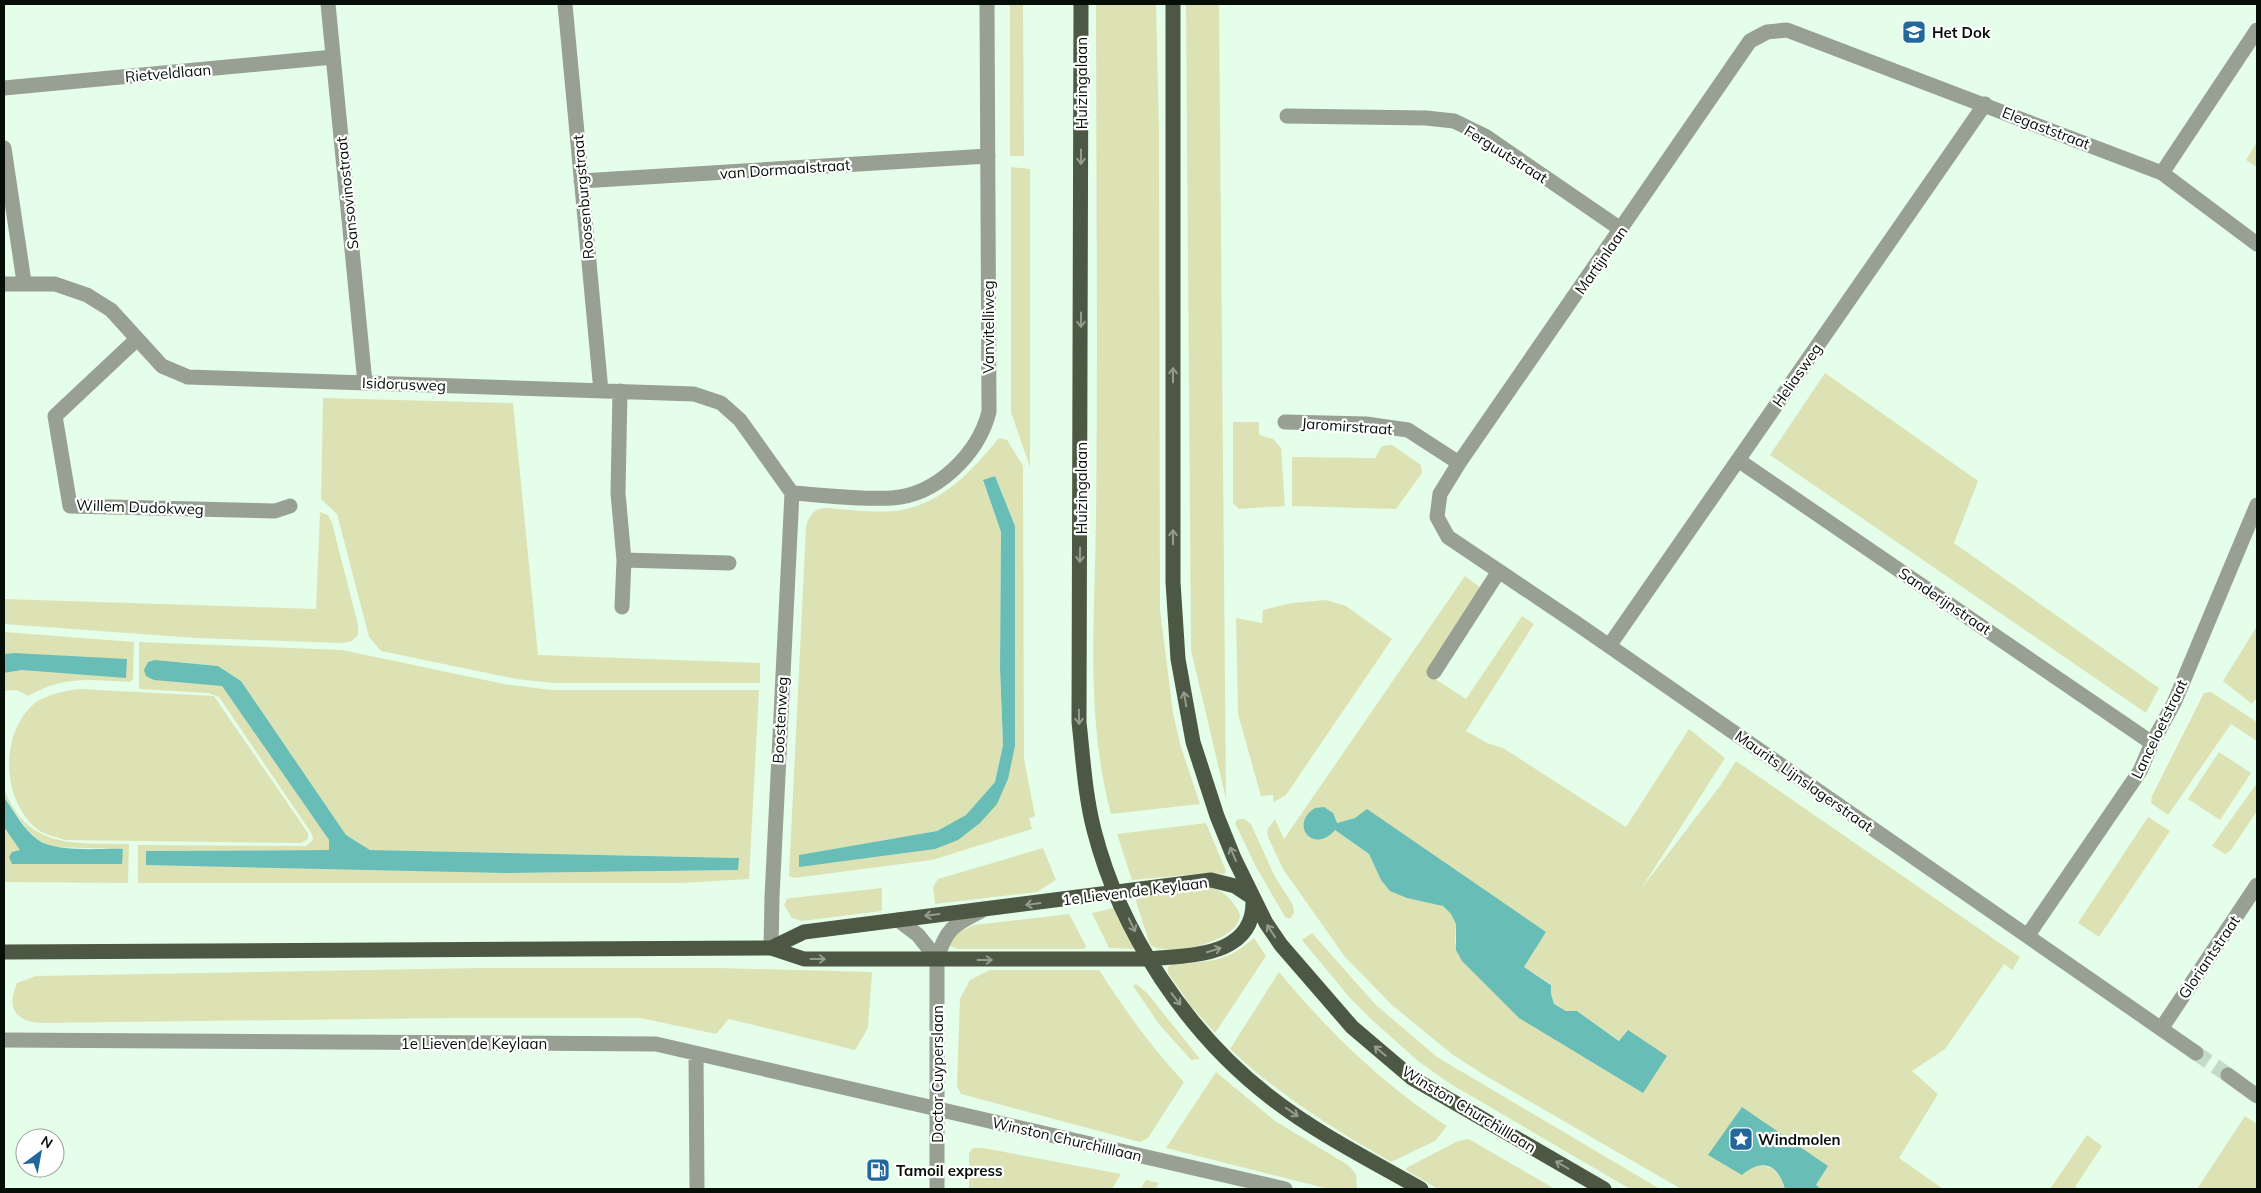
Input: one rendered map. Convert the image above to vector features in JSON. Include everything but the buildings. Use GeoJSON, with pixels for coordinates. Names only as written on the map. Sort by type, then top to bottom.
{"type":"FeatureCollection","features":[{"type":"Feature","properties":{"kind":"main road","name":"Huizingalaan"},"geometry":{"type":"LineString","coordinates":[[1082,4],[1079,722],[1092,823],[1115,891],[1149,959]]}},
{"type":"Feature","properties":{"kind":"main road"},"geometry":{"type":"LineString","coordinates":[[1173,4],[1173,582],[1178,659],[1193,742],[1217,816],[1253,898]]}},
{"type":"Feature","properties":{"kind":"main road","name":"1e Lieven de Keylaan"},"geometry":{"type":"LineString","coordinates":[[4,952],[771,948],[804,959],[1149,959],[1201,954],[1229,944],[1248,928],[1254,915],[1253,898],[1234,886],[1211,880],[1115,891],[981,911],[804,932],[771,948]]}},
{"type":"Feature","properties":{"kind":"main road","name":"Winston Churchilllaan"},"geometry":{"type":"LineString","coordinates":[[1253,898],[1276,938],[1299,968],[1352,1027],[1405,1071],[1604,1189]]}},
{"type":"Feature","properties":{"kind":"main road"},"geometry":{"type":"LineString","coordinates":[[1149,959],[1164,983],[1213,1047],[1269,1096],[1345,1146],[1421,1189]]}},
{"type":"Feature","properties":{"kind":"street","name":"Sansovinostraat"},"geometry":{"type":"LineString","coordinates":[[328,4],[365,383]]}},
{"type":"Feature","properties":{"kind":"street","name":"Roosenburgstraat"},"geometry":{"type":"LineString","coordinates":[[565,4],[601,391]]}},
{"type":"Feature","properties":{"kind":"street","name":"Vanvitelliweg"},"geometry":{"type":"LineString","coordinates":[[792,493],[892,498],[916,493],[940,479],[967,456],[984,429],[989,412],[988,4]]}},
{"type":"Feature","properties":{"kind":"street","name":"Elegaststraat"},"geometry":{"type":"LineString","coordinates":[[1767,32],[1787,30],[2162,173],[2257,244]]}},
{"type":"Feature","properties":{"kind":"street"},"geometry":{"type":"LineString","coordinates":[[2162,173],[2257,30]]}},
{"type":"Feature","properties":{"kind":"street","name":"Martijnlaan"},"geometry":{"type":"LineString","coordinates":[[1440,494],[1459,463],[1622,230],[1750,41],[1767,32]]}},
{"type":"Feature","properties":{"kind":"street","name":"Rietveldlaan"},"geometry":{"type":"LineString","coordinates":[[4,88],[333,57]]}},
{"type":"Feature","properties":{"kind":"street","name":"Heliasweg"},"geometry":{"type":"LineString","coordinates":[[1609,646],[1985,104]]}},
{"type":"Feature","properties":{"kind":"street","name":"Ferguutstraat"},"geometry":{"type":"LineString","coordinates":[[1287,116],[1426,118],[1454,121],[1485,136],[1622,230]]}},
{"type":"Feature","properties":{"kind":"street"},"geometry":{"type":"LineString","coordinates":[[4,148],[24,282]]}},
{"type":"Feature","properties":{"kind":"street","name":"van Dormaalstraat"},"geometry":{"type":"LineString","coordinates":[[582,181],[988,156]]}},
{"type":"Feature","properties":{"kind":"street","name":"Isidorusweg"},"geometry":{"type":"LineString","coordinates":[[4,284],[24,282],[55,284],[87,295],[111,310],[136,340],[162,366],[188,377],[694,394],[720,403],[740,420],[792,493]]}},
{"type":"Feature","properties":{"kind":"street","name":"Willem Dudokweg"},"geometry":{"type":"LineString","coordinates":[[136,340],[56,416],[70,506],[275,511],[290,506]]}},
{"type":"Feature","properties":{"kind":"street"},"geometry":{"type":"LineString","coordinates":[[620,391],[618,493],[624,560],[622,607]]}},
{"type":"Feature","properties":{"kind":"street","name":"Jaromirstraat"},"geometry":{"type":"LineString","coordinates":[[1285,422],[1366,424],[1408,430],[1459,463]]}},
{"type":"Feature","properties":{"kind":"street","name":"Sanderijnstraat"},"geometry":{"type":"LineString","coordinates":[[1738,460],[2152,743]]}},
{"type":"Feature","properties":{"kind":"street","name":"Boostenweg"},"geometry":{"type":"LineString","coordinates":[[771,948],[792,493]]}},
{"type":"Feature","properties":{"kind":"street","name":"Maurits Lijnslagerstraat"},"geometry":{"type":"LineString","coordinates":[[1440,494],[1437,517],[1448,537],[1499,570],[2196,1053]]}},
{"type":"Feature","properties":{"kind":"street","name":"Lanceloetstraat"},"geometry":{"type":"LineString","coordinates":[[2028,935],[2140,771],[2152,743],[2174,704],[2257,505]]}},
{"type":"Feature","properties":{"kind":"street"},"geometry":{"type":"LineString","coordinates":[[624,560],[729,563]]}},
{"type":"Feature","properties":{"kind":"street"},"geometry":{"type":"LineString","coordinates":[[1434,672],[1499,570]]}},
{"type":"Feature","properties":{"kind":"street","name":"Gloriantstraat"},"geometry":{"type":"LineString","coordinates":[[2161,1029],[2257,885]]}},
{"type":"Feature","properties":{"kind":"street","name":"Doctor Cuyperslaan"},"geometry":{"type":"LineString","coordinates":[[938,1189],[937,959],[948,931],[956,923],[981,911]]}},
{"type":"Feature","properties":{"kind":"street"},"geometry":{"type":"LineString","coordinates":[[898,920],[918,934],[937,959]]}},
{"type":"Feature","properties":{"kind":"street","name":"1e Lieven de Keylaan"},"geometry":{"type":"LineString","coordinates":[[4,1040],[656,1044],[938,1109]]}},
{"type":"Feature","properties":{"kind":"street"},"geometry":{"type":"LineString","coordinates":[[696,1054],[697,1189]]}},
{"type":"Feature","properties":{"kind":"street"},"geometry":{"type":"LineString","coordinates":[[2228,1076],[2257,1096]]}},
{"type":"Feature","properties":{"kind":"street","name":"Winston Churchilllaan"},"geometry":{"type":"LineString","coordinates":[[938,1109],[1285,1189]]}},
{"type":"Feature","properties":{"kind":"green space"},"geometry":{"type":"Polygon","coordinates":[[[1010,4],[1023,4],[1024,156],[1010,156],[1010,4]]]}},
{"type":"Feature","properties":{"kind":"green space"},"geometry":{"type":"Polygon","coordinates":[[[1096,4],[1156,4],[1159,132],[1160,609],[1173,713],[1181,747],[1200,804],[1111,814],[1098,741],[1093,667],[1097,390],[1096,4]]]}},
{"type":"Feature","properties":{"kind":"green space"},"geometry":{"type":"Polygon","coordinates":[[[1186,4],[1219,4],[1226,799],[1191,650],[1186,4]]]}},
{"type":"Feature","properties":{"kind":"green space"},"geometry":{"type":"Polygon","coordinates":[[[2257,142],[2257,167],[2246,160],[2257,142]]]}},
{"type":"Feature","properties":{"kind":"green space"},"geometry":{"type":"Polygon","coordinates":[[[1011,167],[1030,169],[1030,467],[1011,412],[1011,167]]]}},
{"type":"Feature","properties":{"kind":"green space"},"geometry":{"type":"Polygon","coordinates":[[[1825,373],[1978,481],[1954,543],[2159,688],[2146,713],[1770,455],[1825,373]]]}},
{"type":"Feature","properties":{"kind":"green space"},"geometry":{"type":"Polygon","coordinates":[[[323,398],[513,403],[538,655],[760,663],[760,683],[553,683],[516,679],[381,651],[369,637],[337,514],[321,499],[323,398]]]}},
{"type":"Feature","properties":{"kind":"green space"},"geometry":{"type":"Polygon","coordinates":[[[1233,422],[1259,422],[1259,435],[1273,439],[1281,448],[1285,506],[1239,509],[1233,503],[1233,422]]]}},
{"type":"Feature","properties":{"kind":"green space"},"geometry":{"type":"Polygon","coordinates":[[[999,438],[1007,440],[1023,466],[1024,759],[1035,816],[1029,818],[1032,829],[932,860],[794,878],[789,876],[806,527],[808,520],[814,512],[824,508],[894,511],[926,503],[966,475],[999,438]],[[995,476],[983,481],[1001,532],[1000,668],[1003,745],[995,782],[966,815],[937,831],[799,855],[935,849],[1008,779],[1015,526],[995,476]]]}},
{"type":"Feature","properties":{"kind":"green space"},"geometry":{"type":"Polygon","coordinates":[[[1392,445],[1421,465],[1422,473],[1396,509],[1292,506],[1292,457],[1375,458],[1382,446],[1392,445]]]}},
{"type":"Feature","properties":{"kind":"green space"},"geometry":{"type":"Polygon","coordinates":[[[320,512],[328,515],[332,523],[358,625],[358,635],[352,641],[343,643],[196,638],[4,624],[4,599],[316,609],[320,512]]]}},
{"type":"Feature","properties":{"kind":"green space"},"geometry":{"type":"Polygon","coordinates":[[[1465,576],[1481,588],[1429,675],[1466,699],[1522,616],[1534,624],[1466,731],[1487,743],[1503,748],[1626,827],[1689,729],[1725,758],[1641,889],[1720,786],[1736,761],[2020,957],[2012,970],[2004,964],[1945,1049],[1912,1071],[1938,1094],[1899,1158],[1943,1189],[1821,1189],[1816,1186],[1827,1166],[1742,1107],[1753,1166],[1770,1167],[1777,1173],[1785,1189],[1681,1189],[1453,1055],[1392,1005],[1345,957],[1283,869],[1268,837],[1267,830],[1275,819],[1284,839],[1465,576]],[[1355,818],[1337,823],[1304,819],[1303,827],[1307,835],[1335,830],[1369,854],[1381,880],[1425,901],[1443,906],[1451,914],[1456,924],[1455,943],[1557,1041],[1643,1093],[1628,1030],[1620,1041],[1577,1011],[1566,1011],[1554,1004],[1551,984],[1524,967],[1546,932],[1355,818]]]}},
{"type":"Feature","properties":{"kind":"green space"},"geometry":{"type":"Polygon","coordinates":[[[1326,600],[1346,606],[1392,639],[1286,795],[1274,802],[1273,795],[1261,796],[1238,714],[1236,618],[1262,623],[1263,610],[1292,603],[1326,600]]]}},
{"type":"Feature","properties":{"kind":"green space"},"geometry":{"type":"Polygon","coordinates":[[[2257,626],[2257,697],[2252,704],[2223,681],[2257,626]]]}},
{"type":"Feature","properties":{"kind":"green space"},"geometry":{"type":"Polygon","coordinates":[[[4,632],[134,642],[133,679],[130,682],[78,680],[41,689],[28,696],[17,690],[4,691],[4,673],[22,670],[14,653],[4,654],[4,632]]]}},
{"type":"Feature","properties":{"kind":"green space"},"geometry":{"type":"Polygon","coordinates":[[[139,642],[342,650],[504,684],[551,690],[759,690],[749,879],[681,883],[138,883],[138,845],[306,846],[313,840],[312,834],[219,697],[208,693],[139,689],[139,642]],[[155,660],[222,686],[329,840],[329,850],[146,851],[146,864],[503,873],[737,870],[738,858],[370,850],[346,835],[241,681],[218,666],[155,660]]]}},
{"type":"Feature","properties":{"kind":"green space"},"geometry":{"type":"Polygon","coordinates":[[[79,689],[214,696],[308,833],[308,839],[301,843],[65,840],[40,831],[25,816],[16,800],[11,783],[9,765],[11,747],[16,730],[24,715],[36,702],[57,693],[79,689]]]}},
{"type":"Feature","properties":{"kind":"green space"},"geometry":{"type":"Polygon","coordinates":[[[2211,692],[2257,722],[2257,741],[2231,724],[2168,815],[2151,803],[2152,796],[2204,693],[2211,692]]]}},
{"type":"Feature","properties":{"kind":"green space"},"geometry":{"type":"Polygon","coordinates":[[[2219,752],[2251,773],[2220,820],[2188,799],[2219,752]]]}},
{"type":"Feature","properties":{"kind":"green space"},"geometry":{"type":"Polygon","coordinates":[[[2257,783],[2257,811],[2231,850],[2225,854],[2212,846],[2257,783]]]}},
{"type":"Feature","properties":{"kind":"green space"},"geometry":{"type":"Polygon","coordinates":[[[4,789],[14,809],[26,823],[40,833],[55,839],[72,842],[129,844],[128,883],[4,882],[4,827],[21,850],[12,864],[122,856],[123,849],[52,847],[38,840],[27,829],[4,797],[4,789]]]}},
{"type":"Feature","properties":{"kind":"green space"},"geometry":{"type":"Polygon","coordinates":[[[2148,817],[2170,831],[2099,937],[2078,923],[2148,817]]]}},
{"type":"Feature","properties":{"kind":"green space"},"geometry":{"type":"Polygon","coordinates":[[[1238,819],[1244,819],[1251,824],[1275,877],[1293,905],[1294,913],[1290,919],[1285,917],[1255,865],[1235,823],[1238,819]]]}},
{"type":"Feature","properties":{"kind":"green space"},"geometry":{"type":"Polygon","coordinates":[[[1206,823],[1226,871],[1225,874],[1209,873],[1132,880],[1117,834],[1206,823]]]}},
{"type":"Feature","properties":{"kind":"green space"},"geometry":{"type":"Polygon","coordinates":[[[1043,848],[1056,880],[1037,892],[935,904],[933,887],[938,879],[1043,848]]]}},
{"type":"Feature","properties":{"kind":"green space"},"geometry":{"type":"Polygon","coordinates":[[[1206,887],[1222,892],[1234,904],[1240,914],[1237,924],[1217,940],[1202,945],[1172,950],[1159,949],[1150,945],[1136,901],[1139,895],[1206,887]]]}},
{"type":"Feature","properties":{"kind":"green space"},"geometry":{"type":"Polygon","coordinates":[[[882,888],[882,911],[802,921],[792,918],[784,905],[787,899],[791,898],[882,888]]]}},
{"type":"Feature","properties":{"kind":"green space"},"geometry":{"type":"Polygon","coordinates":[[[1114,908],[1133,949],[1109,948],[1092,913],[1114,908]]]}},
{"type":"Feature","properties":{"kind":"green space"},"geometry":{"type":"Polygon","coordinates":[[[1069,914],[1086,946],[1084,949],[958,949],[950,946],[951,936],[974,925],[1069,914]]]}},
{"type":"Feature","properties":{"kind":"green space"},"geometry":{"type":"Polygon","coordinates":[[[1312,933],[1376,1005],[1437,1057],[1660,1189],[1630,1189],[1449,1083],[1418,1061],[1350,998],[1302,940],[1312,933]]]}},
{"type":"Feature","properties":{"kind":"green space"},"geometry":{"type":"Polygon","coordinates":[[[1254,938],[1266,956],[1215,1033],[1190,1005],[1168,973],[1168,967],[1173,963],[1207,961],[1225,957],[1234,953],[1254,938]]]}},
{"type":"Feature","properties":{"kind":"green space"},"geometry":{"type":"Polygon","coordinates":[[[478,968],[719,968],[872,972],[868,1028],[855,1050],[729,1019],[716,1034],[640,1018],[449,1018],[39,1023],[23,1019],[14,1010],[13,1005],[14,991],[17,983],[36,976],[478,968]]]}},
{"type":"Feature","properties":{"kind":"green space"},"geometry":{"type":"Polygon","coordinates":[[[990,970],[1099,970],[1139,1028],[1184,1082],[1148,1138],[1140,1142],[961,1094],[957,1086],[960,999],[970,980],[990,970]]]}},
{"type":"Feature","properties":{"kind":"green space"},"geometry":{"type":"Polygon","coordinates":[[[1279,972],[1298,995],[1357,1055],[1399,1092],[1447,1126],[1435,1141],[1391,1162],[1348,1137],[1287,1096],[1230,1049],[1279,972]]]}},
{"type":"Feature","properties":{"kind":"green space"},"geometry":{"type":"Polygon","coordinates":[[[1136,984],[1147,993],[1200,1059],[1191,1060],[1159,1024],[1133,986],[1136,984]]]}},
{"type":"Feature","properties":{"kind":"green space"},"geometry":{"type":"Polygon","coordinates":[[[1216,1072],[1275,1121],[1348,1165],[1356,1174],[1357,1189],[1329,1189],[1166,1148],[1216,1072]]]}},
{"type":"Feature","properties":{"kind":"green space"},"geometry":{"type":"Polygon","coordinates":[[[2245,1116],[2257,1124],[2257,1189],[2197,1189],[2245,1116]]]}},
{"type":"Feature","properties":{"kind":"green space"},"geometry":{"type":"Polygon","coordinates":[[[2087,1135],[2102,1146],[2075,1187],[2078,1189],[2050,1189],[2087,1135]]]}},
{"type":"Feature","properties":{"kind":"green space"},"geometry":{"type":"Polygon","coordinates":[[[1469,1139],[1555,1189],[1438,1189],[1406,1170],[1406,1168],[1458,1141],[1469,1139]]]}},
{"type":"Feature","properties":{"kind":"green space"},"geometry":{"type":"Polygon","coordinates":[[[973,1148],[983,1148],[1121,1174],[1112,1189],[969,1189],[969,1153],[973,1148]]]}},
{"type":"Feature","properties":{"kind":"green space"},"geometry":{"type":"Polygon","coordinates":[[[1146,1180],[1159,1183],[1155,1189],[1140,1189],[1146,1180]]]}},
{"type":"Feature","properties":{"kind":"water"},"geometry":{"type":"Polygon","coordinates":[[[995,476],[1015,526],[1015,746],[1008,779],[997,804],[980,823],[958,840],[935,849],[799,867],[799,855],[937,831],[966,815],[995,782],[1003,745],[1000,668],[1001,532],[983,480],[995,476]]]}},
{"type":"Feature","properties":{"kind":"water"},"geometry":{"type":"Polygon","coordinates":[[[4,654],[127,659],[126,678],[22,670],[4,673],[4,654]]]}},
{"type":"Feature","properties":{"kind":"water"},"geometry":{"type":"Polygon","coordinates":[[[155,660],[218,666],[241,681],[346,835],[370,850],[739,858],[738,870],[503,873],[146,865],[146,851],[329,850],[329,840],[222,686],[154,680],[146,676],[144,670],[148,662],[155,660]]]}},
{"type":"Feature","properties":{"kind":"water"},"geometry":{"type":"Polygon","coordinates":[[[4,797],[24,826],[38,840],[56,847],[123,849],[122,864],[12,864],[9,857],[12,852],[20,850],[4,827],[4,797]]]}},
{"type":"Feature","properties":{"kind":"water"},"geometry":{"type":"Polygon","coordinates":[[[1324,807],[1333,813],[1337,823],[1355,818],[1367,809],[1546,932],[1524,967],[1551,985],[1554,1004],[1566,1011],[1577,1011],[1619,1041],[1628,1030],[1667,1056],[1643,1093],[1519,1018],[1462,961],[1456,950],[1456,924],[1451,914],[1443,906],[1407,898],[1390,891],[1381,880],[1369,854],[1335,830],[1327,837],[1319,840],[1312,839],[1307,835],[1304,829],[1304,822],[1307,815],[1315,808],[1324,807]]]}},
{"type":"Feature","properties":{"kind":"water"},"geometry":{"type":"Polygon","coordinates":[[[1742,1107],[1828,1166],[1816,1185],[1821,1189],[1785,1189],[1778,1174],[1768,1166],[1756,1166],[1742,1175],[1708,1155],[1742,1107]]]}},
{"type":"Feature","properties":{"kind":"tunnel"},"geometry":{"type":"LineString","coordinates":[[2196,1053],[2228,1075]]}},
{"type":"Feature","properties":{"kind":"place","name":"Het Dok"},"geometry":{"type":"Point","coordinates":[1914,32]}},
{"type":"Feature","properties":{"kind":"place","name":"Windmolen"},"geometry":{"type":"Point","coordinates":[1741,1139]}},
{"type":"Feature","properties":{"kind":"place","name":"Tamoil express"},"geometry":{"type":"Point","coordinates":[878,1170]}}]}
